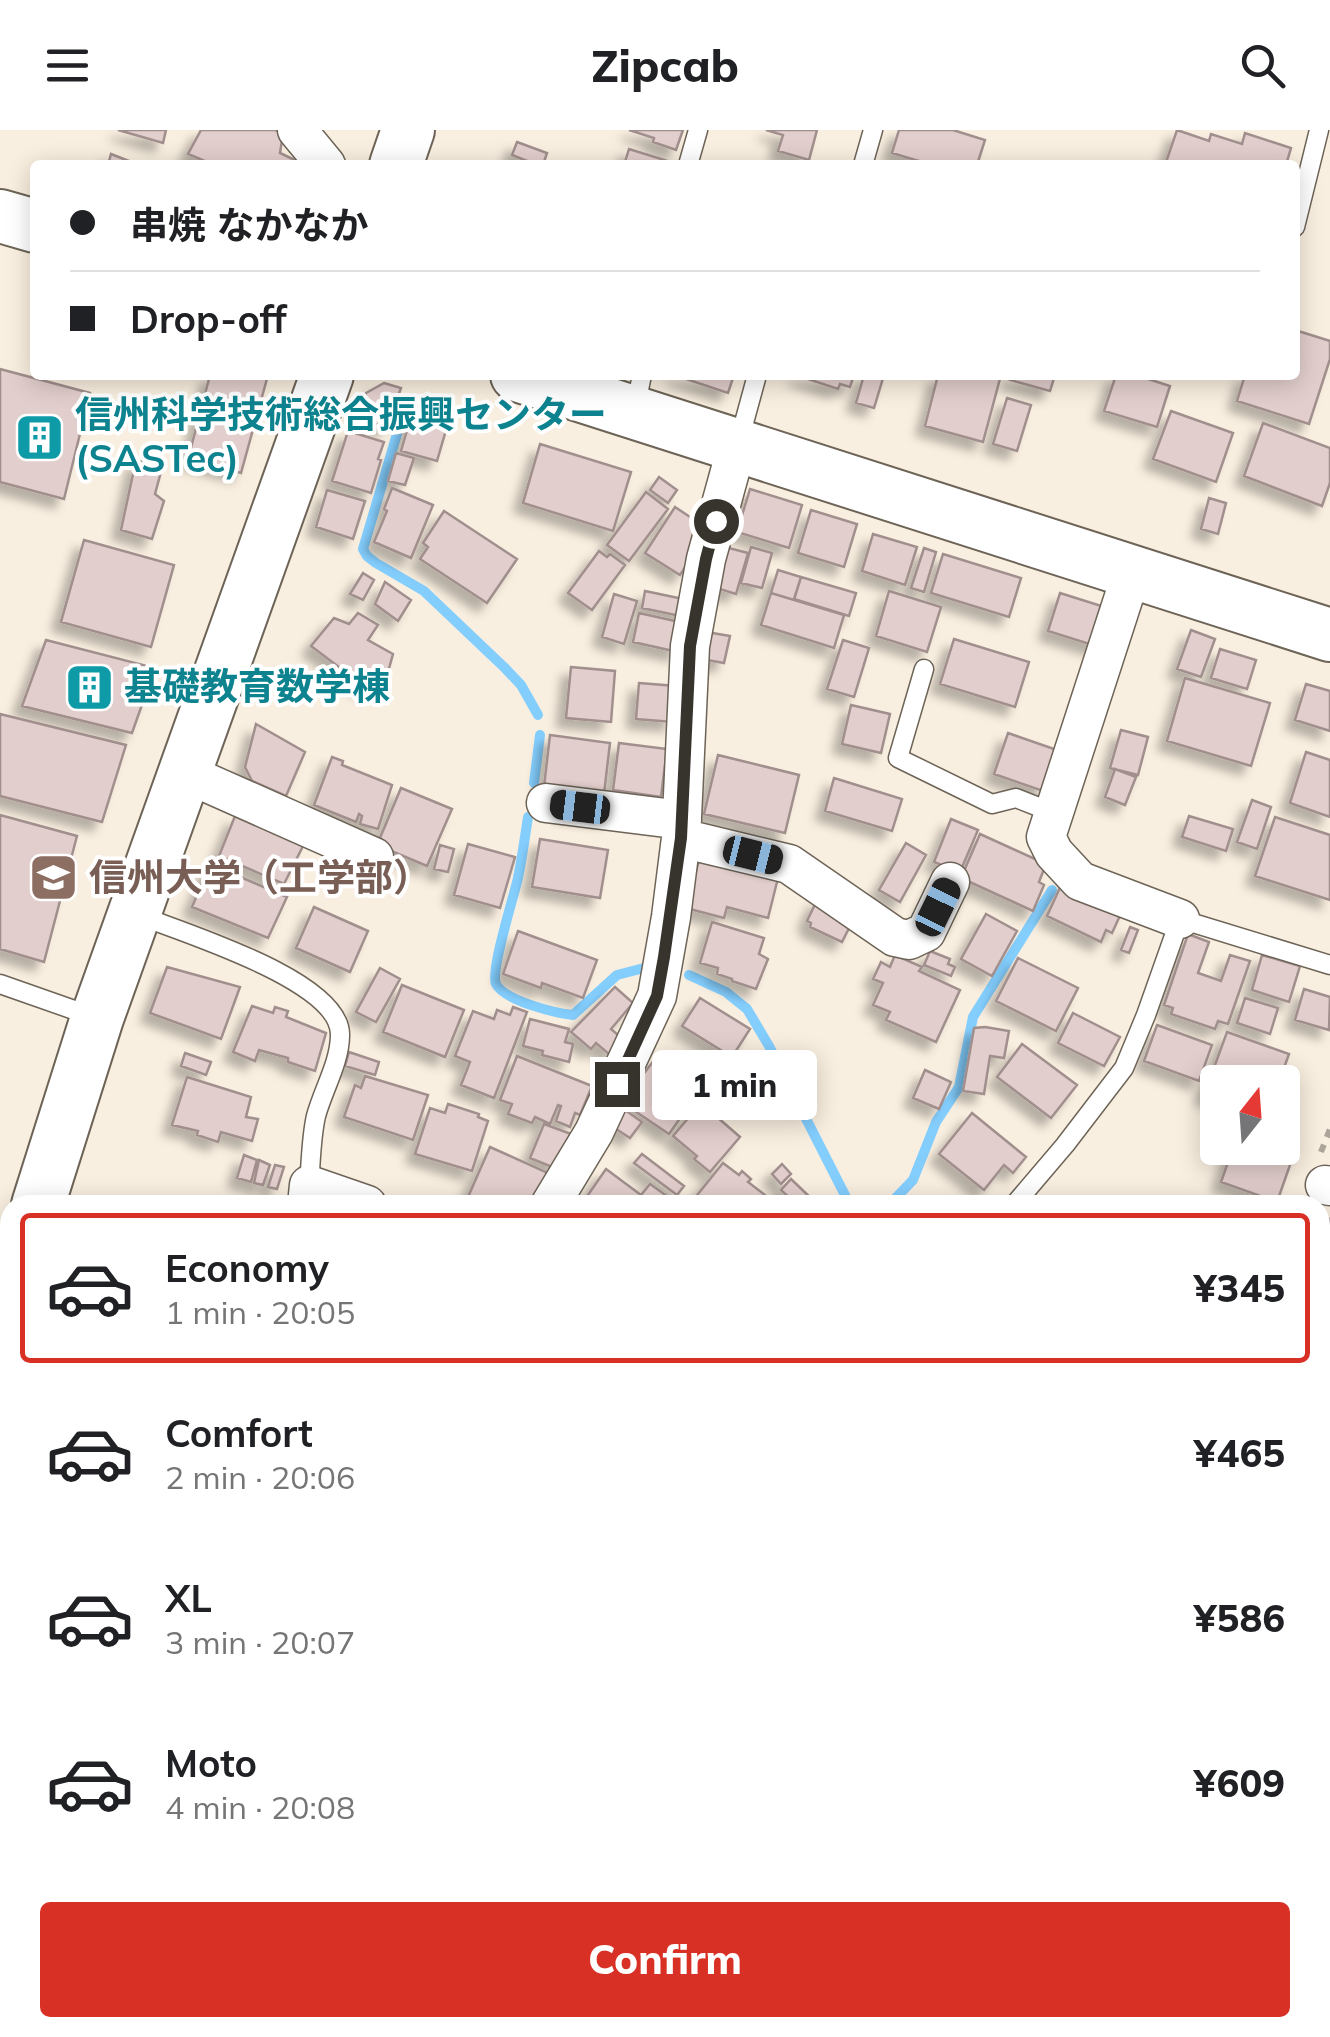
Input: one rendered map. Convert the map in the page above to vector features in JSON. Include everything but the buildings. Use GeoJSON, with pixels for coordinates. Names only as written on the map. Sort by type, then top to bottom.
{"type":"FeatureCollection","features":[{"type":"Feature","properties":{"kind":"street"},"geometry":{"type":"LineString","coordinates":[[297,130],[322,160]]}},
{"type":"Feature","properties":{"kind":"street"},"geometry":{"type":"LineString","coordinates":[[398,160],[408,130]]}},
{"type":"Feature","properties":{"kind":"street"},"geometry":{"type":"LineString","coordinates":[[0,216],[30,225]]}},
{"type":"Feature","properties":{"kind":"street"},"geometry":{"type":"LineString","coordinates":[[41,1195],[97,1018],[326,380]]}},
{"type":"Feature","properties":{"kind":"street"},"geometry":{"type":"LineString","coordinates":[[549,380],[638,394],[737,446],[1330,634]]}},
{"type":"Feature","properties":{"kind":"street"},"geometry":{"type":"LineString","coordinates":[[556,1195],[594,1132],[657,996],[682,829],[690,646],[706,559],[737,446]]}},
{"type":"Feature","properties":{"kind":"street"},"geometry":{"type":"LineString","coordinates":[[1132,572],[1046,837],[1054,854],[1080,881],[1180,919]]}},
{"type":"Feature","properties":{"kind":"street"},"geometry":{"type":"LineString","coordinates":[[185,773],[374,857]]}},
{"type":"Feature","properties":{"kind":"street"},"geometry":{"type":"LineString","coordinates":[[546,803],[682,829],[789,864],[895,937],[909,940],[939,939],[950,882]]}},
{"type":"Feature","properties":{"kind":"lane"},"geometry":{"type":"LineString","coordinates":[[689,160],[698,130]]}},
{"type":"Feature","properties":{"kind":"lane"},"geometry":{"type":"LineString","coordinates":[[865,160],[874,130]]}},
{"type":"Feature","properties":{"kind":"lane"},"geometry":{"type":"LineString","coordinates":[[1300,206],[1319,130]]}},
{"type":"Feature","properties":{"kind":"lane"},"geometry":{"type":"LineString","coordinates":[[737,446],[755,380]]}},
{"type":"Feature","properties":{"kind":"lane"},"geometry":{"type":"LineString","coordinates":[[924,669],[898,758],[992,804],[1016,798],[1054,812]]}},
{"type":"Feature","properties":{"kind":"lane"},"geometry":{"type":"LineString","coordinates":[[136,914],[290,976],[320,1000],[340,1027],[340,1041],[316,1118],[308,1195]]}},
{"type":"Feature","properties":{"kind":"lane"},"geometry":{"type":"LineString","coordinates":[[1023,1195],[1124,1068],[1180,919],[1330,965]]}},
{"type":"Feature","properties":{"kind":"lane"},"geometry":{"type":"LineString","coordinates":[[0,984],[97,1018]]}},
{"type":"Feature","properties":{"kind":"waterway"},"geometry":{"type":"LineString","coordinates":[[407,400],[363,549],[376,563],[424,591],[521,685],[538,715]]}},
{"type":"Feature","properties":{"kind":"waterway"},"geometry":{"type":"LineString","coordinates":[[534,783],[540,735]]}},
{"type":"Feature","properties":{"kind":"waterway"},"geometry":{"type":"LineString","coordinates":[[528,817],[518,878],[496,964],[496,984],[520,1001],[573,1015],[617,975],[644,968]]}},
{"type":"Feature","properties":{"kind":"waterway"},"geometry":{"type":"LineString","coordinates":[[899,1195],[913,1180],[936,1122],[959,1087],[973,1017],[1052,890]]}},
{"type":"Feature","properties":{"kind":"waterway"},"geometry":{"type":"LineString","coordinates":[[689,975],[726,992],[747,1009],[845,1195]]}},
{"type":"Feature","properties":{"kind":"place","name":"信州科学技術総合振興センター (SASTec)"},"geometry":{"type":"Point","coordinates":[40,437]}},
{"type":"Feature","properties":{"kind":"place","name":"基礎教育数学棟"},"geometry":{"type":"Point","coordinates":[89,687]}},
{"type":"Feature","properties":{"kind":"place","name":"信州大学（工学部）"},"geometry":{"type":"Point","coordinates":[54,878]}},
{"type":"Feature","properties":{"kind":"route"},"geometry":{"type":"LineString","coordinates":[[617,1084],[657,996],[664,957],[681,838],[690,646],[716,521]]}}]}
